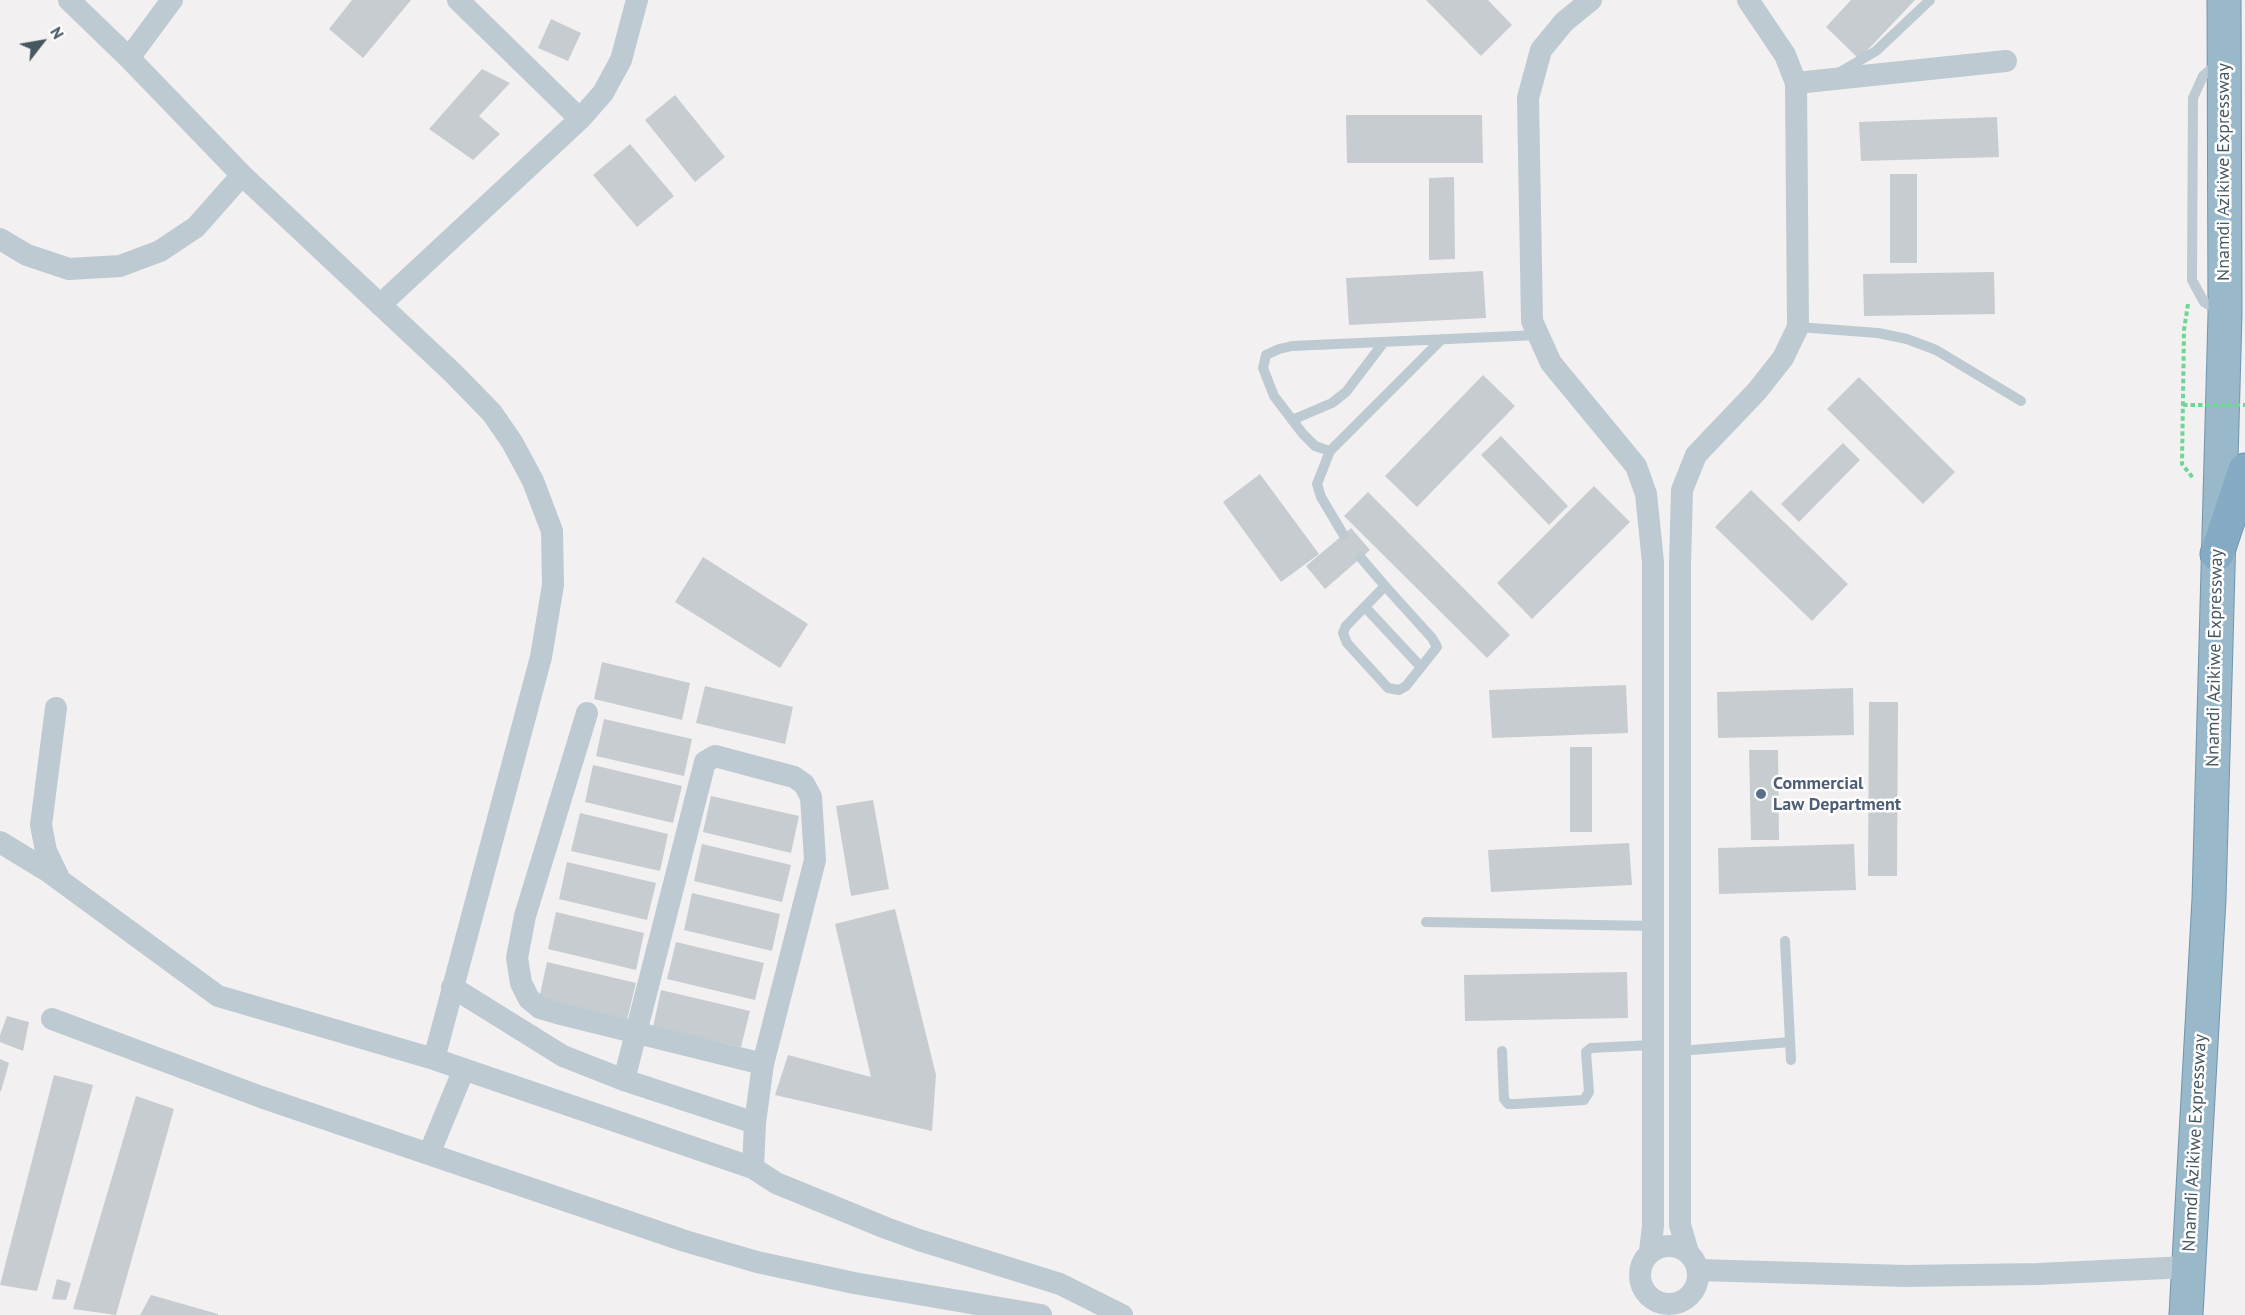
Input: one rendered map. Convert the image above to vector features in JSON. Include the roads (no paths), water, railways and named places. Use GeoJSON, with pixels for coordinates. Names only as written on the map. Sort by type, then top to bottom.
{"type":"FeatureCollection","features":[{"type":"Feature","properties":{"kind":"highway","name":"Nnamdi Azikiwe Expressway"},"geometry":{"type":"LineString","coordinates":[[2186,1315],[2209,899],[2225,314],[2224,0]]}},
{"type":"Feature","properties":{"kind":"highway"},"geometry":{"type":"LineString","coordinates":[[2217,554],[2245,471]]}},
{"type":"Feature","properties":{"kind":"street"},"geometry":{"type":"LineString","coordinates":[[69,0],[129,58],[242,175],[492,412],[512,442],[533,481],[552,531],[553,585],[541,657],[434,1059]]}},
{"type":"Feature","properties":{"kind":"street"},"geometry":{"type":"LineString","coordinates":[[129,58],[172,0]]}},
{"type":"Feature","properties":{"kind":"street"},"geometry":{"type":"LineString","coordinates":[[458,0],[580,119]]}},
{"type":"Feature","properties":{"kind":"street"},"geometry":{"type":"LineString","coordinates":[[380,305],[580,119],[603,93],[621,60],[638,0]]}},
{"type":"Feature","properties":{"kind":"street"},"geometry":{"type":"LineString","coordinates":[[1591,0],[1564,22],[1540,50],[1528,98],[1532,321],[1551,363],[1636,466],[1646,494],[1653,562],[1653,1226],[1650,1251],[1639,1269],[1649,1306],[1658,1302],[1687,1306],[1697,1280],[1680,1225],[1680,563],[1682,490],[1696,455],[1757,391],[1783,358],[1798,327],[1797,83],[1785,55],[1748,0]]}},
{"type":"Feature","properties":{"kind":"street"},"geometry":{"type":"LineString","coordinates":[[1797,83],[2006,61]]}},
{"type":"Feature","properties":{"kind":"street"},"geometry":{"type":"LineString","coordinates":[[0,239],[27,255],[69,269],[120,266],[160,251],[196,227],[242,175]]}},
{"type":"Feature","properties":{"kind":"street"},"geometry":{"type":"LineString","coordinates":[[56,708],[41,825],[46,851],[61,882]]}},
{"type":"Feature","properties":{"kind":"street"},"geometry":{"type":"LineString","coordinates":[[587,713],[525,916],[517,958],[521,982],[529,999],[540,1008],[763,1064]]}},
{"type":"Feature","properties":{"kind":"street"},"geometry":{"type":"LineString","coordinates":[[624,1080],[705,762],[715,756],[794,777],[804,784],[811,797],[815,860],[763,1064],[755,1123],[753,1168]]}},
{"type":"Feature","properties":{"kind":"street"},"geometry":{"type":"LineString","coordinates":[[0,842],[28,858],[165,955],[208,991],[218,996],[434,1059],[753,1168],[776,1183],[886,1228],[1060,1284],[1122,1315]]}},
{"type":"Feature","properties":{"kind":"street"},"geometry":{"type":"LineString","coordinates":[[452,987],[563,1056],[624,1080],[755,1123]]}},
{"type":"Feature","properties":{"kind":"street"},"geometry":{"type":"LineString","coordinates":[[52,1019],[261,1097],[685,1241],[757,1262],[854,1284],[1041,1315]]}},
{"type":"Feature","properties":{"kind":"street"},"geometry":{"type":"LineString","coordinates":[[429,1154],[464,1069]]}},
{"type":"Feature","properties":{"kind":"street"},"geometry":{"type":"LineString","coordinates":[[1653,1226],[1680,1225]]}},
{"type":"Feature","properties":{"kind":"street"},"geometry":{"type":"LineString","coordinates":[[1650,1251],[1659,1246],[1669,1245],[1679,1247],[1693,1261],[1905,1276],[2188,1267]]}},
{"type":"Feature","properties":{"kind":"lane"},"geometry":{"type":"LineString","coordinates":[[1821,81],[1859,63],[1876,51],[1930,0]]}},
{"type":"Feature","properties":{"kind":"lane"},"geometry":{"type":"LineString","coordinates":[[1798,327],[1878,333],[1907,339],[1936,350],[2021,400]]}},
{"type":"Feature","properties":{"kind":"lane"},"geometry":{"type":"LineString","coordinates":[[1330,451],[1315,446],[1274,396],[1263,368],[1266,355],[1292,346],[1538,335]]}},
{"type":"Feature","properties":{"kind":"lane"},"geometry":{"type":"LineString","coordinates":[[1343,534],[1321,497],[1317,484],[1330,451],[1442,339]]}},
{"type":"Feature","properties":{"kind":"lane"},"geometry":{"type":"LineString","coordinates":[[1292,420],[1332,403],[1346,392],[1384,342]]}},
{"type":"Feature","properties":{"kind":"lane"},"geometry":{"type":"LineString","coordinates":[[1361,558],[1432,638],[1437,647],[1406,686],[1399,690],[1388,688],[1347,643],[1344,633],[1346,626],[1385,586]]}},
{"type":"Feature","properties":{"kind":"lane"},"geometry":{"type":"LineString","coordinates":[[1365,607],[1421,667]]}},
{"type":"Feature","properties":{"kind":"lane"},"geometry":{"type":"LineString","coordinates":[[1426,922],[1653,926]]}},
{"type":"Feature","properties":{"kind":"lane"},"geometry":{"type":"LineString","coordinates":[[1785,941],[1791,1060]]}},
{"type":"Feature","properties":{"kind":"lane"},"geometry":{"type":"LineString","coordinates":[[1680,1051],[1790,1042]]}},
{"type":"Feature","properties":{"kind":"lane"},"geometry":{"type":"LineString","coordinates":[[1502,1051],[1504,1099],[1508,1104],[1515,1104],[1584,1100],[1589,1092],[1586,1052],[1591,1048],[1653,1045]]}},
{"type":"Feature","properties":{"kind":"place","name":"Commercial Law Department"},"geometry":{"type":"Point","coordinates":[1761,794]}}]}
